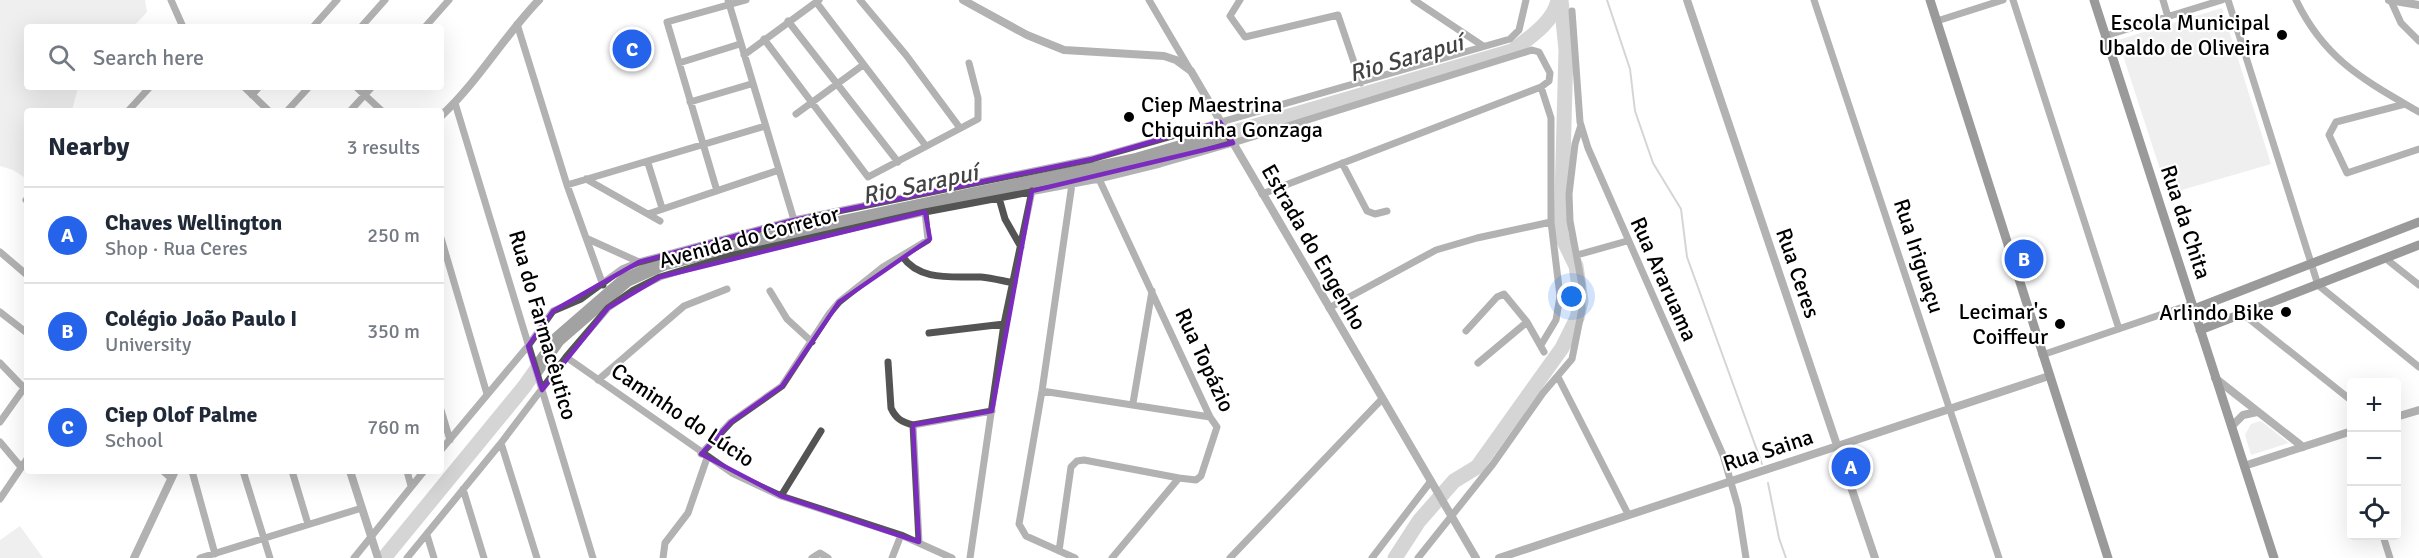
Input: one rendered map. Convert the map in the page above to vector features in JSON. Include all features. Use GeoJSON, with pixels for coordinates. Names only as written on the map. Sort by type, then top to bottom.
{"type":"FeatureCollection","features":[{"type":"Feature","properties":{"kind":"main road"},"geometry":{"type":"LineString","coordinates":[[1930,0],[2108,558]]}},
{"type":"Feature","properties":{"kind":"main road","name":"Rua da Chita"},"geometry":{"type":"LineString","coordinates":[[2094,0],[2274,558]]}},
{"type":"Feature","properties":{"kind":"main road"},"geometry":{"type":"LineString","coordinates":[[2193,307],[2419,222]]}},
{"type":"Feature","properties":{"kind":"main road"},"geometry":{"type":"LineString","coordinates":[[2200,330],[2419,245]]}},
{"type":"Feature","properties":{"kind":"street"},"geometry":{"type":"LineString","coordinates":[[171,0],[182,24]]}},
{"type":"Feature","properties":{"kind":"street"},"geometry":{"type":"LineString","coordinates":[[316,24],[337,0]]}},
{"type":"Feature","properties":{"kind":"street"},"geometry":{"type":"LineString","coordinates":[[365,24],[385,0]]}},
{"type":"Feature","properties":{"kind":"street"},"geometry":{"type":"LineString","coordinates":[[428,24],[449,0]]}},
{"type":"Feature","properties":{"kind":"street"},"geometry":{"type":"LineString","coordinates":[[444,113],[455,103],[517,24],[539,0]]}},
{"type":"Feature","properties":{"kind":"street"},"geometry":{"type":"LineString","coordinates":[[717,191],[667,26],[670,20],[729,2],[746,0]]}},
{"type":"Feature","properties":{"kind":"street"},"geometry":{"type":"LineString","coordinates":[[860,0],[912,63],[960,128]]}},
{"type":"Feature","properties":{"kind":"street"},"geometry":{"type":"LineString","coordinates":[[963,0],[1027,35],[1064,50],[1164,56],[1191,71]]}},
{"type":"Feature","properties":{"kind":"street"},"geometry":{"type":"LineString","coordinates":[[1239,0],[1230,16],[1245,38],[1338,15],[1361,83]]}},
{"type":"Feature","properties":{"kind":"street"},"geometry":{"type":"LineString","coordinates":[[1414,0],[1483,46]]}},
{"type":"Feature","properties":{"kind":"street","name":"Avenida do Corretor"},"geometry":{"type":"LineString","coordinates":[[444,447],[528,346],[553,311],[581,299],[622,269],[639,262],[794,220],[1092,159],[1361,83],[1516,36],[1526,0]]}},
{"type":"Feature","properties":{"kind":"street","name":"Rua Ceres"},"geometry":{"type":"LineString","coordinates":[[1687,0],[1875,558]]}},
{"type":"Feature","properties":{"kind":"street","name":"Rua Iriguaçu"},"geometry":{"type":"LineString","coordinates":[[1814,0],[1999,558]]}},
{"type":"Feature","properties":{"kind":"street"},"geometry":{"type":"LineString","coordinates":[[1937,21],[2003,0]]}},
{"type":"Feature","properties":{"kind":"street"},"geometry":{"type":"LineString","coordinates":[[2013,0],[2119,329]]}},
{"type":"Feature","properties":{"kind":"street"},"geometry":{"type":"LineString","coordinates":[[2163,0],[2168,17]]}},
{"type":"Feature","properties":{"kind":"street"},"geometry":{"type":"LineString","coordinates":[[2106,36],[2222,0]]}},
{"type":"Feature","properties":{"kind":"street"},"geometry":{"type":"LineString","coordinates":[[2228,0],[2318,285],[2419,367]]}},
{"type":"Feature","properties":{"kind":"street"},"geometry":{"type":"LineString","coordinates":[[2296,0],[2313,30],[2328,50],[2342,63],[2419,112]]}},
{"type":"Feature","properties":{"kind":"street"},"geometry":{"type":"LineString","coordinates":[[2390,0],[2419,5]]}},
{"type":"Feature","properties":{"kind":"street"},"geometry":{"type":"LineString","coordinates":[[2390,0],[2401,23],[2419,41]]}},
{"type":"Feature","properties":{"kind":"street"},"geometry":{"type":"LineString","coordinates":[[744,55],[806,4],[818,1],[863,65],[926,147]]}},
{"type":"Feature","properties":{"kind":"street"},"geometry":{"type":"LineString","coordinates":[[1152,1],[1191,71]]}},
{"type":"Feature","properties":{"kind":"street"},"geometry":{"type":"LineString","coordinates":[[729,2],[751,84],[794,220]]}},
{"type":"Feature","properties":{"kind":"street","name":"Rua Araruama"},"geometry":{"type":"LineString","coordinates":[[1572,11],[1581,125],[1627,241],[1714,434],[1731,480],[1746,558]]}},
{"type":"Feature","properties":{"kind":"street"},"geometry":{"type":"LineString","coordinates":[[788,21],[898,162]]}},
{"type":"Feature","properties":{"kind":"street"},"geometry":{"type":"LineString","coordinates":[[517,24],[567,184],[603,285]]}},
{"type":"Feature","properties":{"kind":"street"},"geometry":{"type":"LineString","coordinates":[[764,39],[867,177],[974,122],[979,114],[969,63]]}},
{"type":"Feature","properties":{"kind":"street"},"geometry":{"type":"LineString","coordinates":[[679,63],[740,44]]}},
{"type":"Feature","properties":{"kind":"street","name":"Avenida do Corretor"},"geometry":{"type":"LineString","coordinates":[[407,558],[543,390],[566,357],[608,308],[632,291],[660,277],[719,259],[925,212],[1099,179],[1532,50],[1541,54],[1550,73],[1549,81],[1541,87]]}},
{"type":"Feature","properties":{"kind":"street"},"geometry":{"type":"LineString","coordinates":[[796,114],[863,65]]}},
{"type":"Feature","properties":{"kind":"street","name":"Estrada do Engenho"},"geometry":{"type":"LineString","coordinates":[[1191,71],[1476,558]]}},
{"type":"Feature","properties":{"kind":"street"},"geometry":{"type":"LineString","coordinates":[[690,102],[751,84]]}},
{"type":"Feature","properties":{"kind":"street"},"geometry":{"type":"LineString","coordinates":[[1262,194],[1541,87],[1552,128],[1551,222],[1560,296],[1556,320],[1542,349],[1527,322],[1508,296],[1501,294],[1466,331]]}},
{"type":"Feature","properties":{"kind":"street"},"geometry":{"type":"LineString","coordinates":[[133,108],[148,90]]}},
{"type":"Feature","properties":{"kind":"street"},"geometry":{"type":"LineString","coordinates":[[247,90],[266,108]]}},
{"type":"Feature","properties":{"kind":"street"},"geometry":{"type":"LineString","coordinates":[[252,95],[256,90]]}},
{"type":"Feature","properties":{"kind":"street"},"geometry":{"type":"LineString","coordinates":[[290,108],[306,90]]}},
{"type":"Feature","properties":{"kind":"street"},"geometry":{"type":"LineString","coordinates":[[359,90],[379,108]]}},
{"type":"Feature","properties":{"kind":"street"},"geometry":{"type":"LineString","coordinates":[[353,108],[369,90]]}},
{"type":"Feature","properties":{"kind":"street","name":"Rua do Farmacêutico"},"geometry":{"type":"LineString","coordinates":[[455,103],[593,558]]}},
{"type":"Feature","properties":{"kind":"street"},"geometry":{"type":"LineString","coordinates":[[2405,104],[2336,122],[2329,135],[2347,173],[2419,149]]}},
{"type":"Feature","properties":{"kind":"street"},"geometry":{"type":"LineString","coordinates":[[1418,558],[1572,359],[1582,309],[1577,255],[1570,221],[1569,194],[1575,144],[1581,125]]}},
{"type":"Feature","properties":{"kind":"street"},"geometry":{"type":"LineString","coordinates":[[567,184],[648,163],[765,126]]}},
{"type":"Feature","properties":{"kind":"street"},"geometry":{"type":"LineString","coordinates":[[648,163],[662,208]]}},
{"type":"Feature","properties":{"kind":"street"},"geometry":{"type":"LineString","coordinates":[[1342,163],[1367,211],[1375,214],[1387,211]]}},
{"type":"Feature","properties":{"kind":"street"},"geometry":{"type":"LineString","coordinates":[[648,214],[779,170]]}},
{"type":"Feature","properties":{"kind":"street"},"geometry":{"type":"LineString","coordinates":[[586,179],[660,221]]}},
{"type":"Feature","properties":{"kind":"street","name":"Rua Topázio"},"geometry":{"type":"LineString","coordinates":[[1099,179],[1210,417],[1217,423],[1202,476],[1196,480],[1179,478]]}},
{"type":"Feature","properties":{"kind":"street"},"geometry":{"type":"LineString","coordinates":[[1072,184],[1042,391],[1019,524],[1026,536],[1075,558]]}},
{"type":"Feature","properties":{"kind":"street"},"geometry":{"type":"LineString","coordinates":[[970,558],[1004,324],[1032,191]]}},
{"type":"Feature","properties":{"kind":"street"},"geometry":{"type":"LineString","coordinates":[[999,198],[1005,219],[1021,247]]}},
{"type":"Feature","properties":{"kind":"street"},"geometry":{"type":"LineString","coordinates":[[663,558],[665,543],[688,513],[704,456],[731,422],[782,386],[829,314],[840,302],[883,267],[928,240],[925,212]]}},
{"type":"Feature","properties":{"kind":"street"},"geometry":{"type":"LineString","coordinates":[[1329,308],[1436,250],[1477,238],[1551,222]]}},
{"type":"Feature","properties":{"kind":"street"},"geometry":{"type":"LineString","coordinates":[[588,239],[639,262]]}},
{"type":"Feature","properties":{"kind":"street"},"geometry":{"type":"LineString","coordinates":[[1577,255],[1627,241]]}},
{"type":"Feature","properties":{"kind":"street"},"geometry":{"type":"LineString","coordinates":[[444,248],[487,394]]}},
{"type":"Feature","properties":{"kind":"street"},"geometry":{"type":"LineString","coordinates":[[0,252],[24,272]]}},
{"type":"Feature","properties":{"kind":"street"},"geometry":{"type":"LineString","coordinates":[[902,256],[909,266],[925,274],[984,277],[1014,283]]}},
{"type":"Feature","properties":{"kind":"street"},"geometry":{"type":"LineString","coordinates":[[2385,258],[2419,285]]}},
{"type":"Feature","properties":{"kind":"street"},"geometry":{"type":"LineString","coordinates":[[598,380],[684,306],[727,289]]}},
{"type":"Feature","properties":{"kind":"street"},"geometry":{"type":"LineString","coordinates":[[1133,404],[1152,290]]}},
{"type":"Feature","properties":{"kind":"street"},"geometry":{"type":"LineString","coordinates":[[770,291],[787,319],[812,342]]}},
{"type":"Feature","properties":{"kind":"street"},"geometry":{"type":"LineString","coordinates":[[2042,355],[2193,307]]}},
{"type":"Feature","properties":{"kind":"street"},"geometry":{"type":"LineString","coordinates":[[0,312],[24,331]]}},
{"type":"Feature","properties":{"kind":"street"},"geometry":{"type":"LineString","coordinates":[[2243,314],[2347,397]]}},
{"type":"Feature","properties":{"kind":"street"},"geometry":{"type":"LineString","coordinates":[[1478,363],[1527,322]]}},
{"type":"Feature","properties":{"kind":"street"},"geometry":{"type":"LineString","coordinates":[[929,333],[1004,324]]}},
{"type":"Feature","properties":{"kind":"street","name":"Caminho do Lúcio"},"geometry":{"type":"LineString","coordinates":[[566,357],[704,456],[781,496],[901,535],[952,558]]}},
{"type":"Feature","properties":{"kind":"street"},"geometry":{"type":"LineString","coordinates":[[888,362],[891,408],[899,420],[913,425],[992,411]]}},
{"type":"Feature","properties":{"kind":"street"},"geometry":{"type":"LineString","coordinates":[[0,363],[24,384]]}},
{"type":"Feature","properties":{"kind":"street","name":"Rua Saina"},"geometry":{"type":"LineString","coordinates":[[1499,558],[2049,376]]}},
{"type":"Feature","properties":{"kind":"street"},"geometry":{"type":"LineString","coordinates":[[1558,377],[1628,514]]}},
{"type":"Feature","properties":{"kind":"street"},"geometry":{"type":"LineString","coordinates":[[2215,378],[2302,447]]}},
{"type":"Feature","properties":{"kind":"street"},"geometry":{"type":"LineString","coordinates":[[0,422],[24,389]]}},
{"type":"Feature","properties":{"kind":"street"},"geometry":{"type":"LineString","coordinates":[[1042,391],[1210,417]]}},
{"type":"Feature","properties":{"kind":"street"},"geometry":{"type":"LineString","coordinates":[[1230,558],[1382,399]]}},
{"type":"Feature","properties":{"kind":"street"},"geometry":{"type":"LineString","coordinates":[[2232,426],[2243,415],[2257,412]]}},
{"type":"Feature","properties":{"kind":"street"},"geometry":{"type":"LineString","coordinates":[[2401,416],[2418,412]]}},
{"type":"Feature","properties":{"kind":"street"},"geometry":{"type":"LineString","coordinates":[[444,420],[450,440]]}},
{"type":"Feature","properties":{"kind":"street"},"geometry":{"type":"LineString","coordinates":[[913,425],[919,542]]}},
{"type":"Feature","properties":{"kind":"street"},"geometry":{"type":"LineString","coordinates":[[781,496],[821,431]]}},
{"type":"Feature","properties":{"kind":"street"},"geometry":{"type":"LineString","coordinates":[[2244,466],[2349,432]]}},
{"type":"Feature","properties":{"kind":"street"},"geometry":{"type":"LineString","coordinates":[[0,442],[21,467]]}},
{"type":"Feature","properties":{"kind":"street"},"geometry":{"type":"LineString","coordinates":[[501,443],[537,558]]}},
{"type":"Feature","properties":{"kind":"street"},"geometry":{"type":"LineString","coordinates":[[1059,551],[1071,467],[1077,461],[1084,460],[1179,478],[1112,558]]}},
{"type":"Feature","properties":{"kind":"street"},"geometry":{"type":"LineString","coordinates":[[1,497],[24,463]]}},
{"type":"Feature","properties":{"kind":"street"},"geometry":{"type":"LineString","coordinates":[[134,558],[173,474]]}},
{"type":"Feature","properties":{"kind":"street"},"geometry":{"type":"LineString","coordinates":[[193,474],[215,554]]}},
{"type":"Feature","properties":{"kind":"street"},"geometry":{"type":"LineString","coordinates":[[244,474],[270,558]]}},
{"type":"Feature","properties":{"kind":"street"},"geometry":{"type":"LineString","coordinates":[[293,474],[308,524]]}},
{"type":"Feature","properties":{"kind":"street"},"geometry":{"type":"LineString","coordinates":[[351,474],[377,555]]}},
{"type":"Feature","properties":{"kind":"street"},"geometry":{"type":"LineString","coordinates":[[408,474],[411,486]]}},
{"type":"Feature","properties":{"kind":"street"},"geometry":{"type":"LineString","coordinates":[[354,558],[421,474]]}},
{"type":"Feature","properties":{"kind":"street"},"geometry":{"type":"LineString","coordinates":[[1372,558],[1433,485]]}},
{"type":"Feature","properties":{"kind":"street"},"geometry":{"type":"LineString","coordinates":[[463,489],[484,558]]}},
{"type":"Feature","properties":{"kind":"street"},"geometry":{"type":"LineString","coordinates":[[200,558],[362,508]]}},
{"type":"Feature","properties":{"kind":"street"},"geometry":{"type":"LineString","coordinates":[[427,535],[434,558]]}},
{"type":"Feature","properties":{"kind":"street"},"geometry":{"type":"LineString","coordinates":[[892,558],[901,535]]}},
{"type":"Feature","properties":{"kind":"street"},"geometry":{"type":"LineString","coordinates":[[2384,540],[2390,558]]}},
{"type":"Feature","properties":{"kind":"street"},"geometry":{"type":"LineString","coordinates":[[812,558],[820,553],[828,558]]}},
{"type":"Feature","properties":{"kind":"highlighted area"},"geometry":{"type":"Polygon","coordinates":[[[1220,122],[1233,143],[1032,191],[992,411],[913,425],[919,542],[781,496],[701,454],[731,422],[782,386],[839,302],[930,239],[925,212],[660,277],[608,308],[542,390],[528,346],[553,311],[639,262],[794,220],[1092,159],[1220,122]]]}},
{"type":"Feature","properties":{"kind":"shaded area"},"geometry":{"type":"Polygon","coordinates":[[[0,0],[145,0],[147,12],[136,24],[24,24],[24,90],[77,90],[73,108],[24,108],[24,177],[13,170],[0,166],[0,0]]]}},
{"type":"Feature","properties":{"kind":"shaded area"},"geometry":{"type":"Polygon","coordinates":[[[2222,8],[2271,164],[2168,194],[2118,40],[2222,8]]]}},
{"type":"Feature","properties":{"kind":"shaded area"},"geometry":{"type":"Polygon","coordinates":[[[2261,421],[2289,443],[2251,455],[2245,435],[2251,424],[2261,421]]]}},
{"type":"Feature","properties":{"kind":"shaded area"},"geometry":{"type":"Polygon","coordinates":[[[20,526],[43,558],[0,558],[0,540],[20,526]]]}},
{"type":"Feature","properties":{"kind":"waterway","name":"Rio Sarapuí"},"geometry":{"type":"LineString","coordinates":[[384,558],[524,387],[558,339],[626,280],[664,263],[715,250],[1138,160],[1512,51],[1546,22],[1556,8],[1558,0]]}},
{"type":"Feature","properties":{"kind":"waterway"},"geometry":{"type":"LineString","coordinates":[[1395,558],[1419,521],[1454,481],[1477,467],[1562,348],[1577,318],[1581,301],[1576,266],[1561,235],[1566,50],[1561,0]]}},
{"type":"Feature","properties":{"kind":"waterway"},"geometry":{"type":"LineString","coordinates":[[1607,0],[1630,69],[1635,111],[1653,163],[1681,209],[1687,257],[1762,464]]}},
{"type":"Feature","properties":{"kind":"waterway"},"geometry":{"type":"LineString","coordinates":[[1768,483],[1779,538],[1786,558]]}},
{"type":"Feature","properties":{"kind":"place","name":"Escola Municipal Ubaldo de Oliveira"},"geometry":{"type":"Point","coordinates":[2282,35]}},
{"type":"Feature","properties":{"kind":"place","name":"Ciep Olof Palme"},"geometry":{"type":"Point","coordinates":[632,49]}},
{"type":"Feature","properties":{"kind":"place","name":"Ciep Maestrina Chiquinha Gonzaga"},"geometry":{"type":"Point","coordinates":[1129,117]}},
{"type":"Feature","properties":{"kind":"place","name":"Colégio João Paulo I"},"geometry":{"type":"Point","coordinates":[2024,259]}},
{"type":"Feature","properties":{"kind":"place","name":"Arlindo Bike"},"geometry":{"type":"Point","coordinates":[2286,312]}},
{"type":"Feature","properties":{"kind":"place","name":"Lecimar's Coiffeur"},"geometry":{"type":"Point","coordinates":[2060,324]}},
{"type":"Feature","properties":{"kind":"place","name":"Chaves Wellington"},"geometry":{"type":"Point","coordinates":[1851,467]}}]}
